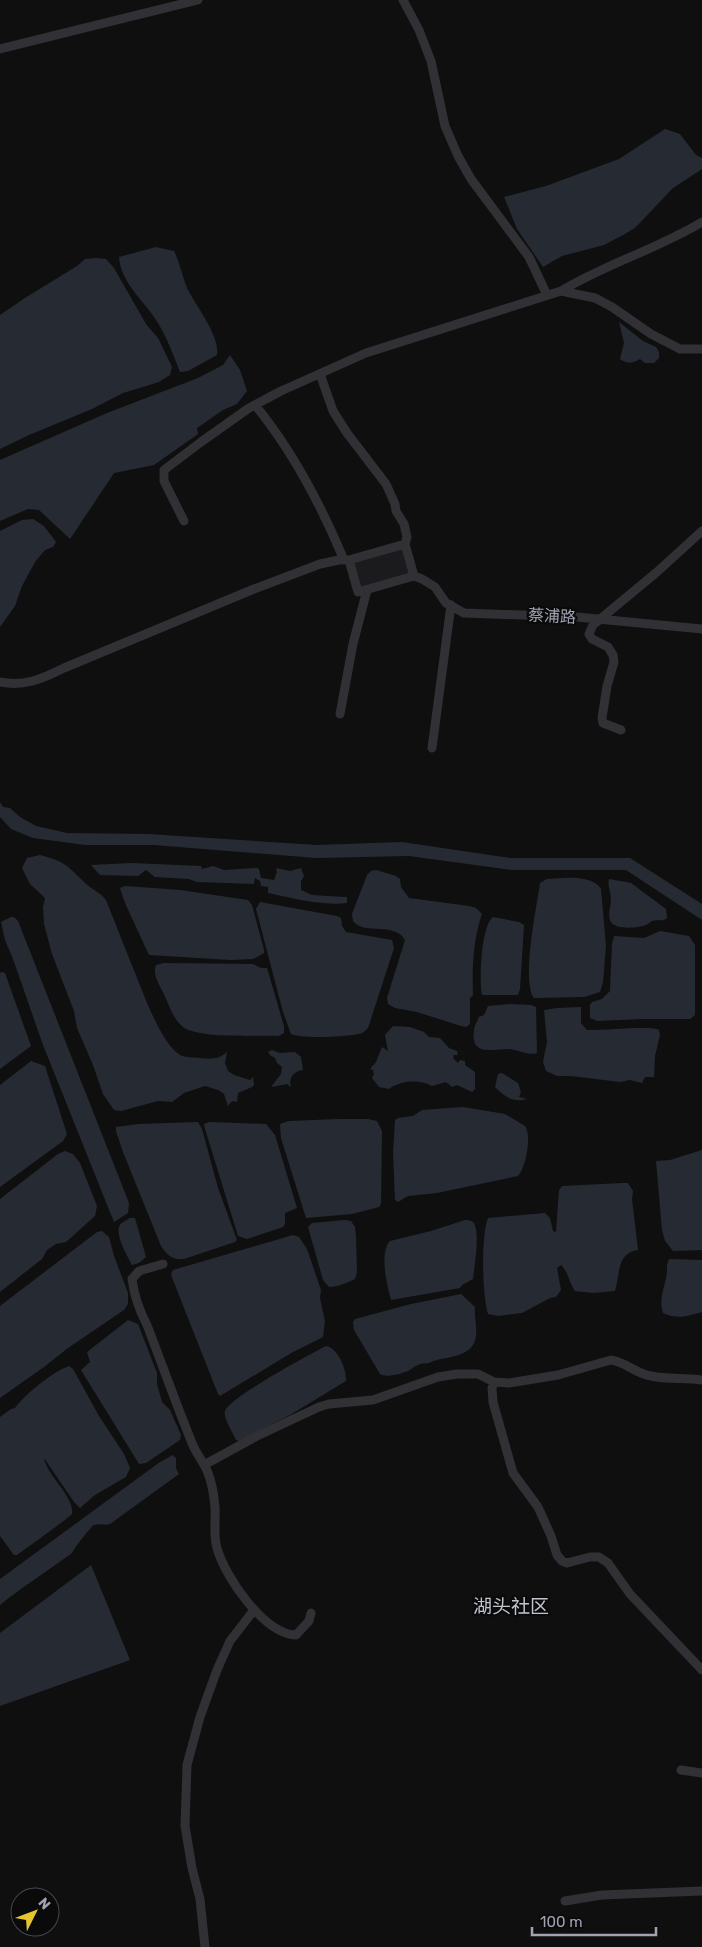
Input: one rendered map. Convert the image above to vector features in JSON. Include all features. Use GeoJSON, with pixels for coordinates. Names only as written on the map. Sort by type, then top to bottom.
{"type":"FeatureCollection","features":[{"type":"Feature","properties":{"kind":"street"},"geometry":{"type":"LineString","coordinates":[[0,49],[198,0]]}},
{"type":"Feature","properties":{"kind":"street"},"geometry":{"type":"LineString","coordinates":[[403,0],[419,30],[431,61],[445,126],[458,156],[471,180],[529,257],[547,295]]}},
{"type":"Feature","properties":{"kind":"street"},"geometry":{"type":"LineString","coordinates":[[184,522],[164,481],[164,470],[255,405],[366,353],[561,291],[586,276],[685,232],[702,222]]}},
{"type":"Feature","properties":{"kind":"street"},"geometry":{"type":"LineString","coordinates":[[561,291],[595,298],[612,307],[651,334],[680,349],[702,349]]}},
{"type":"Feature","properties":{"kind":"street"},"geometry":{"type":"LineString","coordinates":[[320,374],[333,411],[347,433],[386,484],[396,511],[404,524],[407,537],[405,544],[414,576]]}},
{"type":"Feature","properties":{"kind":"street"},"geometry":{"type":"LineString","coordinates":[[255,405],[281,437],[299,468],[346,560],[358,592],[414,576],[435,587],[446,603],[451,606],[432,748]]}},
{"type":"Feature","properties":{"kind":"street"},"geometry":{"type":"LineString","coordinates":[[621,730],[603,723],[602,718],[603,702],[614,662],[613,655],[608,647],[592,639],[589,634],[593,625],[702,531]]}},
{"type":"Feature","properties":{"kind":"street"},"geometry":{"type":"LineString","coordinates":[[0,682],[17,685],[38,681],[73,664],[254,589],[320,564],[346,560],[405,544]]}},
{"type":"Feature","properties":{"kind":"street"},"geometry":{"type":"LineString","coordinates":[[340,714],[353,644],[367,590]]}},
{"type":"Feature","properties":{"kind":"street","name":"蔡浦路"},"geometry":{"type":"LineString","coordinates":[[451,606],[464,613],[602,619],[702,629]]}},
{"type":"Feature","properties":{"kind":"street"},"geometry":{"type":"LineString","coordinates":[[163,1264],[139,1271],[132,1278],[133,1287],[140,1312],[147,1325],[192,1445],[208,1473],[215,1507],[217,1549],[241,1593],[254,1610],[287,1635],[296,1635],[308,1621],[311,1613]]}},
{"type":"Feature","properties":{"kind":"street"},"geometry":{"type":"LineString","coordinates":[[204,1465],[257,1436],[324,1405],[373,1400],[438,1377],[457,1374],[482,1375],[494,1382],[509,1383],[558,1375],[612,1360],[619,1361],[639,1373],[650,1376],[702,1380]]}},
{"type":"Feature","properties":{"kind":"street"},"geometry":{"type":"LineString","coordinates":[[494,1382],[494,1402],[513,1473],[523,1484],[538,1507],[552,1536],[557,1554],[562,1561],[567,1563],[590,1557],[599,1557],[608,1563],[630,1594],[702,1670]]}},
{"type":"Feature","properties":{"kind":"street"},"geometry":{"type":"LineString","coordinates":[[205,1947],[200,1899],[192,1868],[185,1826],[187,1765],[200,1717],[216,1670],[230,1641],[254,1610]]}},
{"type":"Feature","properties":{"kind":"street"},"geometry":{"type":"LineString","coordinates":[[681,1770],[702,1773]]}},
{"type":"Feature","properties":{"kind":"street"},"geometry":{"type":"LineString","coordinates":[[565,1901],[602,1895],[702,1890]]}},
{"type":"Feature","properties":{"kind":"shaded area"},"geometry":{"type":"Polygon","coordinates":[[[665,129],[680,134],[696,155],[702,158],[702,169],[673,188],[635,228],[604,245],[562,256],[543,267],[517,229],[504,197],[546,186],[619,159],[665,129]]]}},
{"type":"Feature","properties":{"kind":"shaded area"},"geometry":{"type":"Polygon","coordinates":[[[156,247],[174,251],[187,288],[215,339],[217,355],[188,371],[180,372],[161,329],[153,315],[134,292],[121,267],[119,257],[156,247]]]}},
{"type":"Feature","properties":{"kind":"shaded area"},"geometry":{"type":"Polygon","coordinates":[[[85,259],[106,259],[114,268],[146,324],[158,338],[172,367],[170,375],[159,382],[123,393],[92,409],[0,449],[0,315],[85,259]]]}},
{"type":"Feature","properties":{"kind":"shaded area"},"geometry":{"type":"Polygon","coordinates":[[[619,322],[643,341],[656,347],[659,352],[659,358],[654,363],[645,363],[640,359],[627,363],[620,359],[624,343],[619,322]]]}},
{"type":"Feature","properties":{"kind":"shaded area"},"geometry":{"type":"Polygon","coordinates":[[[230,355],[240,370],[247,391],[237,404],[223,410],[197,428],[198,434],[154,465],[114,473],[70,539],[39,510],[28,509],[0,521],[0,460],[107,413],[198,378],[223,365],[230,355]]]}},
{"type":"Feature","properties":{"kind":"shaded area"},"geometry":{"type":"Polygon","coordinates":[[[33,519],[44,526],[56,542],[53,547],[45,550],[35,562],[22,586],[15,606],[0,627],[0,531],[22,520],[33,519]]]}},
{"type":"Feature","properties":{"kind":"shaded area"},"geometry":{"type":"Polygon","coordinates":[[[405,544],[414,576],[358,592],[349,560],[405,544]]]}},
{"type":"Feature","properties":{"kind":"shaded area"},"geometry":{"type":"Polygon","coordinates":[[[0,802],[3,807],[10,808],[20,817],[36,826],[67,833],[148,834],[317,845],[402,842],[510,858],[630,858],[702,904],[702,920],[626,870],[512,870],[409,856],[316,858],[154,845],[85,845],[33,838],[11,829],[0,817],[0,802]]]}},
{"type":"Feature","properties":{"kind":"shaded area"},"geometry":{"type":"Polygon","coordinates":[[[40,855],[65,864],[106,900],[152,1015],[165,1039],[173,1049],[182,1056],[207,1059],[217,1058],[227,1052],[225,1063],[228,1071],[250,1080],[253,1077],[254,1085],[238,1093],[237,1102],[232,1101],[228,1106],[224,1094],[205,1086],[184,1093],[172,1102],[158,1101],[121,1111],[114,1110],[103,1094],[77,1028],[74,1011],[52,954],[44,924],[43,907],[45,898],[30,884],[22,868],[27,858],[40,855]]]}},
{"type":"Feature","properties":{"kind":"shaded area"},"geometry":{"type":"Polygon","coordinates":[[[131,863],[201,866],[202,869],[213,866],[224,870],[257,868],[261,878],[274,880],[277,872],[276,868],[290,871],[301,868],[304,876],[301,881],[301,890],[312,895],[347,897],[347,903],[317,902],[268,893],[268,887],[261,886],[260,881],[255,878],[254,884],[197,882],[189,879],[155,877],[146,870],[138,876],[100,875],[91,865],[131,863]]]}},
{"type":"Feature","properties":{"kind":"shaded area"},"geometry":{"type":"Polygon","coordinates":[[[376,870],[400,879],[401,887],[409,898],[469,906],[476,908],[482,914],[474,954],[470,1024],[466,1027],[417,1012],[395,1008],[388,1004],[387,998],[405,940],[394,931],[365,928],[358,925],[353,921],[352,914],[367,875],[371,871],[376,870]]]}},
{"type":"Feature","properties":{"kind":"shaded area"},"geometry":{"type":"Polygon","coordinates":[[[547,879],[584,879],[597,884],[601,889],[606,946],[603,982],[600,992],[584,997],[534,998],[530,989],[529,960],[540,883],[547,879]]]}},
{"type":"Feature","properties":{"kind":"shaded area"},"geometry":{"type":"Polygon","coordinates":[[[609,879],[631,883],[666,909],[667,918],[652,921],[638,927],[627,928],[614,925],[609,917],[611,899],[609,879]]]}},
{"type":"Feature","properties":{"kind":"shaded area"},"geometry":{"type":"Polygon","coordinates":[[[125,886],[180,890],[248,900],[252,905],[264,953],[253,959],[231,960],[149,955],[125,903],[120,888],[125,886]]]}},
{"type":"Feature","properties":{"kind":"shaded area"},"geometry":{"type":"Polygon","coordinates":[[[260,902],[337,916],[341,918],[342,926],[346,932],[392,940],[394,948],[368,1028],[365,1031],[348,1036],[326,1037],[304,1037],[291,1034],[283,1012],[256,909],[260,902]]]}},
{"type":"Feature","properties":{"kind":"shaded area"},"geometry":{"type":"Polygon","coordinates":[[[11,917],[18,921],[129,1203],[128,1213],[114,1222],[43,1045],[5,940],[1,922],[11,917]]]}},
{"type":"Feature","properties":{"kind":"shaded area"},"geometry":{"type":"Polygon","coordinates":[[[493,917],[519,922],[524,925],[518,995],[482,995],[481,967],[483,942],[489,922],[493,917]]]}},
{"type":"Feature","properties":{"kind":"shaded area"},"geometry":{"type":"Polygon","coordinates":[[[660,931],[689,936],[695,945],[695,1015],[690,1019],[597,1021],[590,1018],[590,1005],[592,1002],[602,999],[610,991],[614,936],[644,938],[660,931]]]}},
{"type":"Feature","properties":{"kind":"shaded area"},"geometry":{"type":"Polygon","coordinates":[[[164,963],[253,964],[261,968],[267,968],[284,1026],[284,1033],[278,1036],[229,1036],[191,1031],[183,1027],[174,1016],[156,976],[156,965],[164,963]]]}},
{"type":"Feature","properties":{"kind":"shaded area"},"geometry":{"type":"Polygon","coordinates":[[[0,973],[5,973],[31,1046],[0,1069],[0,973]]]}},
{"type":"Feature","properties":{"kind":"shaded area"},"geometry":{"type":"Polygon","coordinates":[[[510,1004],[536,1007],[537,1053],[510,1049],[485,1050],[476,1045],[474,1027],[479,1017],[484,1015],[488,1006],[510,1004]]]}},
{"type":"Feature","properties":{"kind":"shaded area"},"geometry":{"type":"Polygon","coordinates":[[[581,1007],[581,1023],[587,1030],[646,1028],[659,1030],[660,1035],[655,1056],[654,1077],[645,1077],[642,1083],[630,1080],[620,1082],[557,1076],[546,1071],[543,1062],[547,1042],[544,1010],[581,1007]]]}},
{"type":"Feature","properties":{"kind":"shaded area"},"geometry":{"type":"Polygon","coordinates":[[[393,1026],[410,1027],[424,1032],[429,1037],[440,1038],[449,1048],[457,1051],[458,1055],[454,1055],[453,1058],[458,1063],[460,1060],[465,1061],[465,1065],[475,1072],[475,1089],[472,1092],[457,1085],[452,1087],[446,1082],[432,1086],[422,1082],[405,1082],[389,1089],[379,1087],[372,1078],[373,1070],[370,1069],[376,1062],[382,1047],[388,1051],[385,1035],[393,1026]]]}},
{"type":"Feature","properties":{"kind":"shaded area"},"geometry":{"type":"Polygon","coordinates":[[[272,1050],[280,1053],[295,1052],[301,1057],[303,1070],[292,1076],[290,1081],[291,1087],[287,1084],[271,1087],[281,1074],[282,1067],[268,1052],[272,1050]]]}},
{"type":"Feature","properties":{"kind":"shaded area"},"geometry":{"type":"Polygon","coordinates":[[[31,1061],[45,1066],[67,1134],[63,1141],[0,1187],[0,1085],[31,1061]]]}},
{"type":"Feature","properties":{"kind":"shaded area"},"geometry":{"type":"Polygon","coordinates":[[[502,1073],[518,1083],[521,1092],[519,1097],[527,1099],[513,1100],[502,1094],[495,1087],[498,1074],[502,1073]]]}},
{"type":"Feature","properties":{"kind":"shaded area"},"geometry":{"type":"Polygon","coordinates":[[[463,1107],[505,1114],[525,1126],[528,1144],[521,1172],[518,1176],[437,1193],[408,1196],[398,1202],[395,1200],[393,1153],[395,1120],[413,1116],[422,1110],[463,1107]]]}},
{"type":"Feature","properties":{"kind":"shaded area"},"geometry":{"type":"Polygon","coordinates":[[[368,1119],[377,1121],[382,1131],[381,1204],[379,1207],[352,1214],[306,1218],[281,1138],[280,1124],[289,1121],[368,1119]]]}},
{"type":"Feature","properties":{"kind":"shaded area"},"geometry":{"type":"Polygon","coordinates":[[[198,1122],[202,1129],[218,1188],[237,1240],[184,1259],[176,1259],[168,1255],[161,1246],[123,1152],[116,1127],[139,1124],[198,1122]]]}},
{"type":"Feature","properties":{"kind":"shaded area"},"geometry":{"type":"Polygon","coordinates":[[[209,1122],[266,1124],[275,1135],[297,1208],[285,1213],[285,1224],[283,1227],[247,1239],[238,1236],[205,1129],[204,1124],[209,1122]]]}},
{"type":"Feature","properties":{"kind":"shaded area"},"geometry":{"type":"Polygon","coordinates":[[[702,1150],[702,1250],[673,1251],[665,1241],[662,1230],[656,1161],[670,1160],[702,1150]]]}},
{"type":"Feature","properties":{"kind":"shaded area"},"geometry":{"type":"Polygon","coordinates":[[[65,1151],[73,1154],[80,1163],[97,1206],[95,1216],[66,1242],[56,1244],[47,1250],[42,1259],[0,1292],[0,1199],[58,1154],[65,1151]]]}},
{"type":"Feature","properties":{"kind":"shaded area"},"geometry":{"type":"Polygon","coordinates":[[[628,1183],[633,1191],[632,1199],[638,1250],[631,1252],[622,1260],[615,1291],[593,1293],[575,1291],[561,1265],[557,1268],[561,1290],[556,1297],[550,1298],[522,1313],[498,1316],[488,1314],[484,1293],[483,1265],[484,1238],[488,1218],[545,1213],[550,1218],[553,1231],[556,1232],[559,1190],[562,1186],[628,1183]]]}},
{"type":"Feature","properties":{"kind":"shaded area"},"geometry":{"type":"Polygon","coordinates":[[[130,1218],[135,1218],[146,1257],[139,1263],[132,1265],[119,1234],[120,1225],[130,1218]]]}},
{"type":"Feature","properties":{"kind":"shaded area"},"geometry":{"type":"Polygon","coordinates":[[[465,1220],[473,1222],[477,1233],[473,1279],[460,1288],[391,1300],[384,1261],[390,1241],[465,1220]]]}},
{"type":"Feature","properties":{"kind":"shaded area"},"geometry":{"type":"Polygon","coordinates":[[[351,1221],[355,1227],[357,1272],[355,1279],[342,1285],[329,1287],[323,1280],[308,1227],[312,1223],[351,1221]]]}},
{"type":"Feature","properties":{"kind":"shaded area"},"geometry":{"type":"Polygon","coordinates":[[[102,1231],[109,1237],[128,1293],[128,1304],[124,1310],[0,1398],[0,1306],[97,1232],[102,1231]]]}},
{"type":"Feature","properties":{"kind":"shaded area"},"geometry":{"type":"Polygon","coordinates":[[[293,1235],[299,1237],[307,1249],[321,1290],[320,1298],[325,1321],[323,1337],[293,1352],[220,1396],[171,1274],[173,1270],[293,1235]]]}},
{"type":"Feature","properties":{"kind":"shaded area"},"geometry":{"type":"Polygon","coordinates":[[[669,1259],[702,1260],[702,1312],[678,1317],[663,1313],[661,1302],[669,1259]]]}},
{"type":"Feature","properties":{"kind":"shaded area"},"geometry":{"type":"Polygon","coordinates":[[[461,1294],[475,1307],[476,1335],[471,1348],[454,1356],[420,1364],[401,1373],[390,1376],[380,1374],[354,1330],[353,1322],[355,1319],[411,1304],[461,1294]]]}},
{"type":"Feature","properties":{"kind":"shaded area"},"geometry":{"type":"Polygon","coordinates":[[[128,1320],[138,1324],[157,1373],[157,1384],[162,1402],[170,1410],[181,1435],[180,1440],[146,1463],[139,1464],[81,1370],[90,1362],[87,1352],[128,1320]]]}},
{"type":"Feature","properties":{"kind":"shaded area"},"geometry":{"type":"Polygon","coordinates":[[[326,1346],[334,1351],[341,1360],[346,1381],[290,1415],[239,1441],[236,1440],[225,1414],[230,1405],[240,1396],[326,1346]]]}},
{"type":"Feature","properties":{"kind":"shaded area"},"geometry":{"type":"Polygon","coordinates":[[[69,1366],[73,1369],[99,1416],[124,1454],[130,1468],[126,1477],[95,1495],[80,1508],[44,1458],[50,1472],[72,1507],[72,1514],[17,1555],[14,1555],[0,1536],[0,1417],[15,1408],[48,1378],[69,1366]]]}},
{"type":"Feature","properties":{"kind":"shaded area"},"geometry":{"type":"Polygon","coordinates":[[[173,1455],[176,1458],[176,1468],[179,1474],[110,1524],[94,1525],[72,1553],[0,1605],[0,1579],[160,1462],[173,1455]]]}},
{"type":"Feature","properties":{"kind":"shaded area"},"geometry":{"type":"Polygon","coordinates":[[[91,1565],[130,1660],[0,1706],[0,1633],[91,1565]]]}},
{"type":"Feature","properties":{"kind":"district","name":"湖头社区"},"geometry":{"type":"Point","coordinates":[511,1606]}}]}
